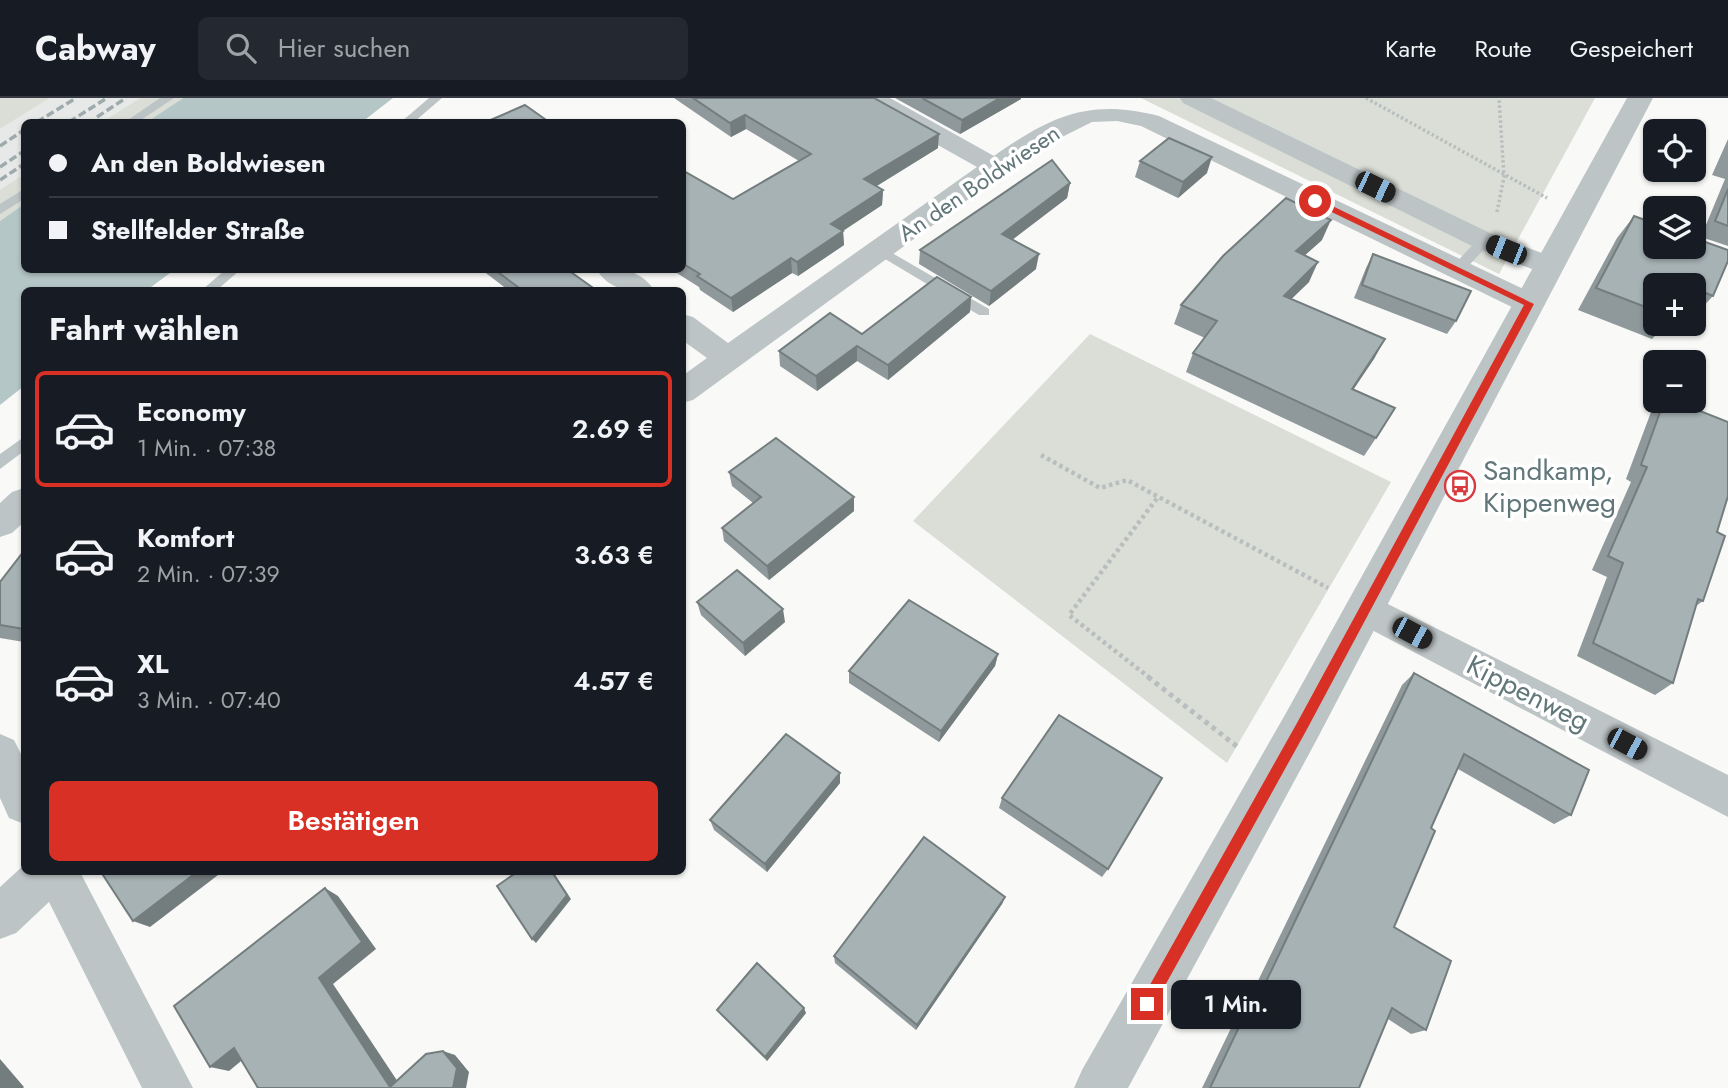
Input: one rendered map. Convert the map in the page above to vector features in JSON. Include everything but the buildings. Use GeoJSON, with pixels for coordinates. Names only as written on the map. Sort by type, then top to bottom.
{"type":"FeatureCollection","features":[{"type":"Feature","properties":{"kind":"street"},"geometry":{"type":"LineString","coordinates":[[872,98],[995,167]]}},
{"type":"Feature","properties":{"kind":"street"},"geometry":{"type":"LineString","coordinates":[[1192,98],[1484,241],[1550,267]]}},
{"type":"Feature","properties":{"kind":"street"},"geometry":{"type":"LineString","coordinates":[[1100,1088],[1274,776],[1640,98]]}},
{"type":"Feature","properties":{"kind":"street","name":"An den Boldwiesen"},"geometry":{"type":"LineString","coordinates":[[686,388],[995,167],[1053,130],[1082,117],[1108,112],[1126,113],[1150,121],[1530,304]]}},
{"type":"Feature","properties":{"kind":"street"},"geometry":{"type":"LineString","coordinates":[[615,273],[635,287]]}},
{"type":"Feature","properties":{"kind":"street"},"geometry":{"type":"LineString","coordinates":[[686,327],[728,358]]}},
{"type":"Feature","properties":{"kind":"street"},"geometry":{"type":"LineString","coordinates":[[0,523],[21,505]]}},
{"type":"Feature","properties":{"kind":"street","name":"Kippenweg"},"geometry":{"type":"LineString","coordinates":[[1364,608],[1726,789]]}},
{"type":"Feature","properties":{"kind":"street"},"geometry":{"type":"LineString","coordinates":[[0,753],[21,798]]}},
{"type":"Feature","properties":{"kind":"street"},"geometry":{"type":"LineString","coordinates":[[0,917],[46,875]]}},
{"type":"Feature","properties":{"kind":"street"},"geometry":{"type":"LineString","coordinates":[[59,875],[168,1088]]}},
{"type":"Feature","properties":{"kind":"lane"},"geometry":{"type":"LineString","coordinates":[[136,119],[167,98]]}},
{"type":"Feature","properties":{"kind":"lane"},"geometry":{"type":"LineString","coordinates":[[411,119],[436,98]]}},
{"type":"Feature","properties":{"kind":"lane"},"geometry":{"type":"LineString","coordinates":[[0,210],[21,196]]}},
{"type":"Feature","properties":{"kind":"lane"},"geometry":{"type":"LineString","coordinates":[[1457,270],[1484,241]]}},
{"type":"Feature","properties":{"kind":"lane"},"geometry":{"type":"LineString","coordinates":[[880,250],[984,312]]}},
{"type":"Feature","properties":{"kind":"lane"},"geometry":{"type":"LineString","coordinates":[[212,287],[229,273]]}},
{"type":"Feature","properties":{"kind":"lane"},"geometry":{"type":"LineString","coordinates":[[0,463],[21,446]]}},
{"type":"Feature","properties":{"kind":"path"},"geometry":{"type":"LineString","coordinates":[[1366,98],[1504,177],[1579,214]]}},
{"type":"Feature","properties":{"kind":"path"},"geometry":{"type":"LineString","coordinates":[[1484,241],[1498,208],[1504,177],[1499,98]]}},
{"type":"Feature","properties":{"kind":"path"},"geometry":{"type":"LineString","coordinates":[[1041,455],[1100,488],[1127,480],[1364,608]]}},
{"type":"Feature","properties":{"kind":"path"},"geometry":{"type":"LineString","coordinates":[[1158,497],[1069,615],[1274,776]]}},
{"type":"Feature","properties":{"kind":"shaded area"},"geometry":{"type":"Polygon","coordinates":[[[0,98],[50,98],[0,129],[0,98]]]}},
{"type":"Feature","properties":{"kind":"shaded area"},"geometry":{"type":"Polygon","coordinates":[[[50,98],[140,98],[107,119],[21,119],[21,176],[0,190],[0,129],[50,98]]]}},
{"type":"Feature","properties":{"kind":"shaded area"},"geometry":{"type":"Polygon","coordinates":[[[140,98],[183,98],[152,119],[107,119],[140,98]]]}},
{"type":"Feature","properties":{"kind":"shaded area"},"geometry":{"type":"Polygon","coordinates":[[[183,98],[393,98],[366,119],[152,119],[183,98]]]}},
{"type":"Feature","properties":{"kind":"shaded area"},"geometry":{"type":"Polygon","coordinates":[[[1141,98],[1595,98],[1499,274],[1141,98]]]}},
{"type":"Feature","properties":{"kind":"shaded area"},"geometry":{"type":"Polygon","coordinates":[[[21,176],[21,206],[0,221],[0,190],[21,176]]]}},
{"type":"Feature","properties":{"kind":"shaded area"},"geometry":{"type":"Polygon","coordinates":[[[21,206],[21,273],[170,273],[151,287],[21,287],[21,388],[0,405],[0,221],[21,206]]]}},
{"type":"Feature","properties":{"kind":"shaded area"},"geometry":{"type":"Polygon","coordinates":[[[1090,334],[1391,482],[1227,763],[913,521],[1090,334]]]}},
{"type":"Feature","properties":{"kind":"railway"},"geometry":{"type":"LineString","coordinates":[[42,119],[76,98]]}},
{"type":"Feature","properties":{"kind":"railway"},"geometry":{"type":"LineString","coordinates":[[74,119],[107,98]]}},
{"type":"Feature","properties":{"kind":"railway"},"geometry":{"type":"LineString","coordinates":[[97,117],[126,98]]}},
{"type":"Feature","properties":{"kind":"railway"},"geometry":{"type":"LineString","coordinates":[[0,146],[21,132]]}},
{"type":"Feature","properties":{"kind":"railway"},"geometry":{"type":"LineString","coordinates":[[0,167],[21,153]]}},
{"type":"Feature","properties":{"kind":"railway"},"geometry":{"type":"LineString","coordinates":[[0,180],[21,166]]}},
{"type":"Feature","properties":{"kind":"place","name":"Sandkamp, Kippenweg"},"geometry":{"type":"Point","coordinates":[1460,486]}},
{"type":"Feature","properties":{"kind":"route"},"geometry":{"type":"LineString","coordinates":[[1147,1004],[1301,727],[1530,304],[1315,201]]}}]}
